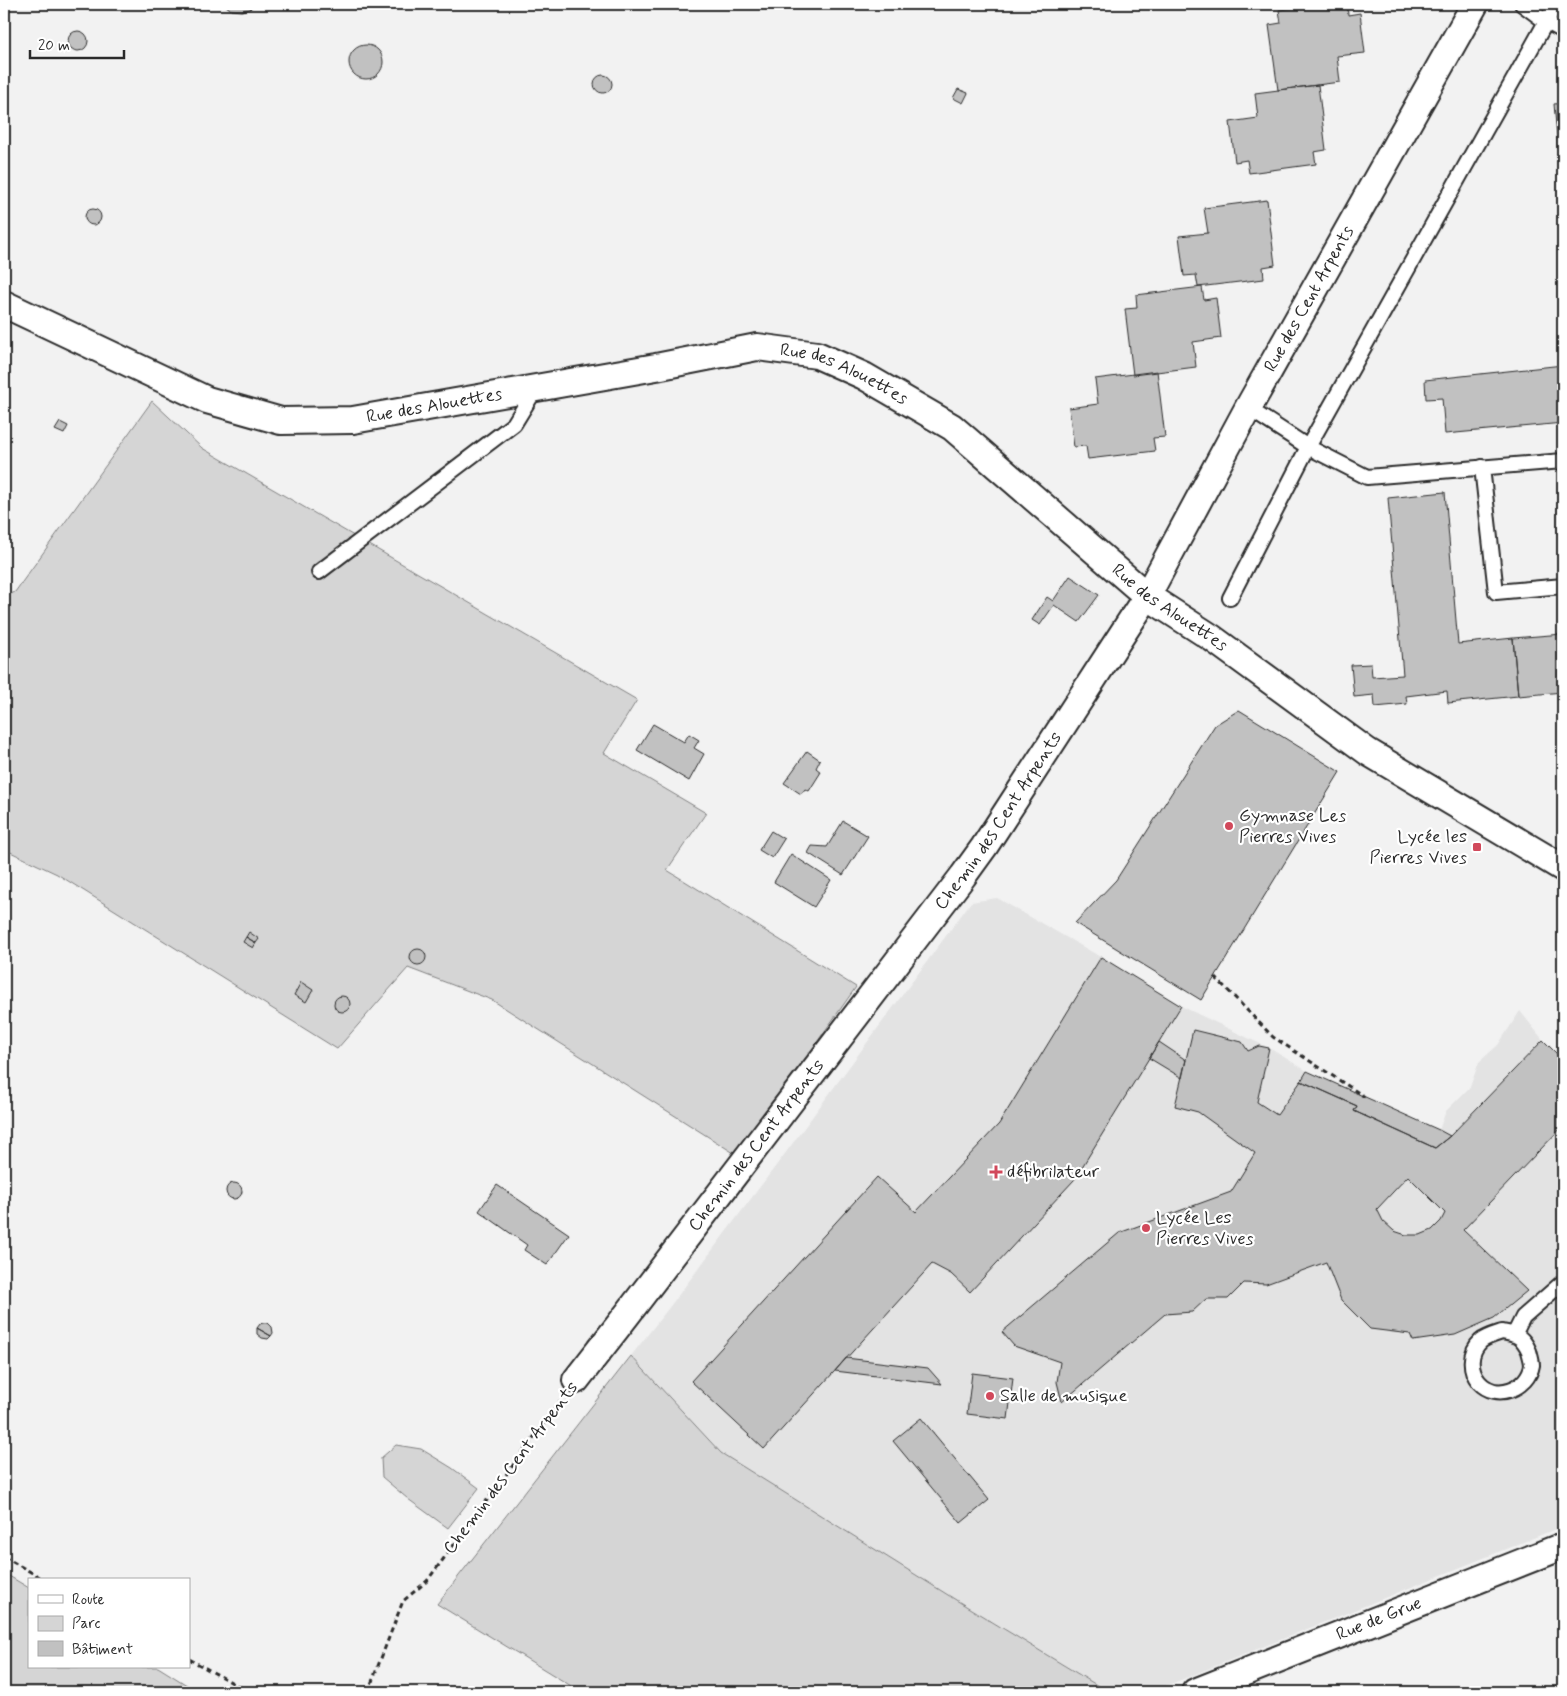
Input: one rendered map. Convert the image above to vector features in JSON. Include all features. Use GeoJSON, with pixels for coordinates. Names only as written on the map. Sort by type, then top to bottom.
{"type":"FeatureCollection","features":[{"type":"Feature","properties":{"kind":"street","name":"Rue des Cent Arpents"},"geometry":{"type":"LineString","coordinates":[[1147,596],[1248,408],[1475,4]]}},
{"type":"Feature","properties":{"kind":"street","name":"Rue des Alouettes"},"geometry":{"type":"LineString","coordinates":[[4,304],[206,400],[281,421],[353,420],[656,367],[758,347],[817,355],[864,376],[952,427],[1147,596],[1212,638],[1368,752],[1563,868]]}},
{"type":"Feature","properties":{"kind":"street","name":"Chemin des Cent Arpents"},"geometry":{"type":"LineString","coordinates":[[576,1380],[963,876],[1147,596]]}},
{"type":"Feature","properties":{"kind":"street","name":"Rue de Grue"},"geometry":{"type":"LineString","coordinates":[[1195,1692],[1563,1546]]}},
{"type":"Feature","properties":{"kind":"lane"},"geometry":{"type":"LineString","coordinates":[[1522,4],[1545,21],[1563,31]]}},
{"type":"Feature","properties":{"kind":"lane"},"geometry":{"type":"LineString","coordinates":[[1230,598],[1308,447],[1556,4]]}},
{"type":"Feature","properties":{"kind":"lane"},"geometry":{"type":"LineString","coordinates":[[319,572],[514,424],[537,388]]}},
{"type":"Feature","properties":{"kind":"lane"},"geometry":{"type":"LineString","coordinates":[[1248,408],[1308,447],[1366,477],[1563,461]]}},
{"type":"Feature","properties":{"kind":"lane"},"geometry":{"type":"LineString","coordinates":[[1482,467],[1496,592],[1563,586]]}},
{"type":"Feature","properties":{"kind":"lane"},"geometry":{"type":"LineString","coordinates":[[1514,1335],[1523,1317],[1563,1282]]}},
{"type":"Feature","properties":{"kind":"lane"},"geometry":{"type":"LineString","coordinates":[[1502,1332],[1514,1335],[1518,1336],[1528,1347],[1532,1364],[1528,1378],[1515,1388],[1500,1393],[1484,1388],[1476,1378],[1471,1366],[1474,1351],[1482,1340],[1502,1332]]}},
{"type":"Feature","properties":{"kind":"path"},"geometry":{"type":"LineString","coordinates":[[1215,977],[1273,1037],[1365,1097]]}},
{"type":"Feature","properties":{"kind":"path","name":"Chemin des Cent Arpents"},"geometry":{"type":"LineString","coordinates":[[368,1692],[404,1601],[427,1581],[576,1380]]}},
{"type":"Feature","properties":{"kind":"path"},"geometry":{"type":"LineString","coordinates":[[4,1557],[41,1578]]}},
{"type":"Feature","properties":{"kind":"path"},"geometry":{"type":"LineString","coordinates":[[190,1660],[249,1692]]}},
{"type":"Feature","properties":{"kind":"shaded area","name":"Lycée Les Pierres Vives"},"geometry":{"type":"Polygon","coordinates":[[[997,898],[1101,957],[1181,1006],[1269,1048],[1307,1071],[1439,1130],[1446,1111],[1470,1087],[1479,1062],[1498,1045],[1520,1011],[1543,1040],[1563,1060],[1563,1526],[1151,1692],[1108,1692],[956,1600],[721,1453],[631,1356],[787,1151],[971,902],[997,898]]]}},
{"type":"Feature","properties":{"kind":"green space"},"geometry":{"type":"Polygon","coordinates":[[[152,401],[202,448],[637,700],[604,753],[706,813],[667,870],[856,987],[737,1155],[492,1000],[408,968],[337,1049],[57,874],[4,849],[4,597],[15,592],[152,401]]]}},
{"type":"Feature","properties":{"kind":"green space"},"geometry":{"type":"Polygon","coordinates":[[[631,1356],[721,1453],[956,1600],[1108,1692],[581,1692],[437,1604],[631,1356]]]}},
{"type":"Feature","properties":{"kind":"green space"},"geometry":{"type":"Polygon","coordinates":[[[396,1445],[421,1449],[452,1468],[479,1488],[448,1528],[408,1499],[382,1477],[381,1458],[396,1445]]]}},
{"type":"Feature","properties":{"kind":"green space"},"geometry":{"type":"Polygon","coordinates":[[[4,1573],[28,1587],[28,1668],[160,1668],[198,1692],[4,1692],[4,1573]]]}},
{"type":"Feature","properties":{"kind":"building"},"geometry":{"type":"Polygon","coordinates":[[[224,4],[255,4],[250,9],[241,11],[231,10],[224,4]]]}},
{"type":"Feature","properties":{"kind":"building"},"geometry":{"type":"Polygon","coordinates":[[[1347,4],[1348,15],[1360,13],[1365,53],[1337,56],[1340,82],[1278,90],[1269,25],[1281,23],[1279,10],[1347,4]]]}},
{"type":"Feature","properties":{"kind":"building"},"geometry":{"type":"Polygon","coordinates":[[[78,31],[85,34],[88,41],[85,48],[78,51],[71,48],[68,41],[71,34],[78,31]]]}},
{"type":"Feature","properties":{"kind":"building"},"geometry":{"type":"Polygon","coordinates":[[[366,45],[373,46],[378,50],[382,55],[382,69],[378,74],[373,78],[366,79],[359,78],[354,74],[350,69],[349,62],[350,55],[354,50],[359,46],[366,45]]]}},
{"type":"Feature","properties":{"kind":"building"},"geometry":{"type":"Polygon","coordinates":[[[603,75],[609,78],[612,84],[609,90],[603,93],[597,90],[594,84],[597,78],[603,75]]]}},
{"type":"Feature","properties":{"kind":"building"},"geometry":{"type":"Polygon","coordinates":[[[1318,85],[1326,150],[1314,152],[1316,164],[1249,173],[1247,160],[1235,162],[1230,122],[1258,118],[1255,93],[1318,85]]]}},
{"type":"Feature","properties":{"kind":"building"},"geometry":{"type":"Polygon","coordinates":[[[958,89],[968,93],[963,103],[953,98],[958,89]]]}},
{"type":"Feature","properties":{"kind":"building"},"geometry":{"type":"Polygon","coordinates":[[[1563,103],[1563,200],[1554,104],[1563,103]]]}},
{"type":"Feature","properties":{"kind":"building"},"geometry":{"type":"Polygon","coordinates":[[[1267,200],[1275,265],[1263,267],[1264,279],[1198,287],[1196,275],[1184,276],[1179,236],[1208,233],[1204,208],[1267,200]]]}},
{"type":"Feature","properties":{"kind":"building"},"geometry":{"type":"Polygon","coordinates":[[[93,209],[101,217],[93,225],[85,217],[93,209]]]}},
{"type":"Feature","properties":{"kind":"building"},"geometry":{"type":"Polygon","coordinates":[[[1202,287],[1204,300],[1216,298],[1221,338],[1193,342],[1196,367],[1133,375],[1125,309],[1137,308],[1136,295],[1202,287]]]}},
{"type":"Feature","properties":{"kind":"building"},"geometry":{"type":"Polygon","coordinates":[[[1563,365],[1563,423],[1445,434],[1442,398],[1426,399],[1425,380],[1563,365]]]}},
{"type":"Feature","properties":{"kind":"building"},"geometry":{"type":"Polygon","coordinates":[[[1157,371],[1165,437],[1153,438],[1155,451],[1088,459],[1086,446],[1074,447],[1069,408],[1098,404],[1095,379],[1157,371]]]}},
{"type":"Feature","properties":{"kind":"building"},"geometry":{"type":"Polygon","coordinates":[[[60,422],[68,426],[64,434],[55,430],[60,422]]]}},
{"type":"Feature","properties":{"kind":"building"},"geometry":{"type":"Polygon","coordinates":[[[1445,492],[1458,644],[1513,638],[1518,696],[1448,703],[1447,691],[1406,696],[1407,704],[1375,707],[1374,695],[1354,697],[1351,665],[1371,664],[1372,677],[1403,675],[1388,498],[1445,492]]]}},
{"type":"Feature","properties":{"kind":"building"},"geometry":{"type":"Polygon","coordinates":[[[1070,576],[1099,595],[1079,622],[1054,605],[1040,625],[1032,620],[1047,597],[1053,601],[1070,576]]]}},
{"type":"Feature","properties":{"kind":"building"},"geometry":{"type":"Polygon","coordinates":[[[1563,634],[1563,692],[1518,696],[1513,638],[1563,634]]]}},
{"type":"Feature","properties":{"kind":"building","name":"Gymnase Les Pierres Vives"},"geometry":{"type":"Polygon","coordinates":[[[1239,710],[1340,772],[1201,1000],[1075,923],[1116,880],[1215,725],[1239,710]]]}},
{"type":"Feature","properties":{"kind":"building"},"geometry":{"type":"Polygon","coordinates":[[[653,724],[684,742],[689,734],[699,740],[694,748],[704,754],[689,781],[637,750],[653,724]]]}},
{"type":"Feature","properties":{"kind":"building"},"geometry":{"type":"Polygon","coordinates":[[[807,751],[820,760],[816,768],[821,772],[809,791],[805,789],[801,794],[784,783],[807,751]]]}},
{"type":"Feature","properties":{"kind":"building"},"geometry":{"type":"Polygon","coordinates":[[[843,821],[868,836],[843,875],[808,853],[812,846],[827,847],[843,821]]]}},
{"type":"Feature","properties":{"kind":"building"},"geometry":{"type":"Polygon","coordinates":[[[771,831],[784,839],[772,858],[759,850],[771,831]]]}},
{"type":"Feature","properties":{"kind":"building"},"geometry":{"type":"Polygon","coordinates":[[[791,854],[831,880],[814,907],[774,882],[791,854]]]}},
{"type":"Feature","properties":{"kind":"building"},"geometry":{"type":"Polygon","coordinates":[[[249,932],[259,939],[256,943],[246,937],[249,932]]]}},
{"type":"Feature","properties":{"kind":"building"},"geometry":{"type":"Polygon","coordinates":[[[246,937],[256,943],[253,948],[243,942],[246,937]]]}},
{"type":"Feature","properties":{"kind":"building"},"geometry":{"type":"Polygon","coordinates":[[[418,949],[424,951],[426,957],[424,963],[418,965],[412,963],[410,957],[412,951],[418,949]]]}},
{"type":"Feature","properties":{"kind":"building"},"geometry":{"type":"Polygon","coordinates":[[[1101,957],[1181,1006],[1074,1180],[970,1292],[951,1274],[932,1264],[764,1449],[691,1381],[877,1177],[916,1212],[999,1124],[1101,957]]]}},
{"type":"Feature","properties":{"kind":"building"},"geometry":{"type":"Polygon","coordinates":[[[301,982],[313,990],[306,1002],[294,995],[301,982]]]}},
{"type":"Feature","properties":{"kind":"building"},"geometry":{"type":"Polygon","coordinates":[[[342,996],[348,998],[350,1004],[348,1010],[342,1012],[336,1010],[334,1004],[336,998],[342,996]]]}},
{"type":"Feature","properties":{"kind":"building"},"geometry":{"type":"Polygon","coordinates":[[[1193,1030],[1242,1042],[1248,1051],[1259,1046],[1269,1048],[1257,1102],[1277,1115],[1301,1081],[1357,1106],[1354,1111],[1435,1148],[1450,1136],[1543,1040],[1563,1060],[1563,1126],[1463,1230],[1527,1291],[1494,1318],[1455,1335],[1413,1341],[1410,1334],[1370,1329],[1341,1300],[1326,1262],[1266,1284],[1244,1283],[1228,1299],[1206,1299],[1192,1312],[1165,1314],[1062,1402],[1057,1382],[1060,1362],[1014,1346],[1002,1332],[1119,1233],[1231,1192],[1255,1153],[1198,1112],[1175,1106],[1193,1030]],[[1408,1176],[1377,1209],[1383,1221],[1394,1231],[1406,1235],[1420,1235],[1432,1230],[1441,1221],[1445,1213],[1408,1176]]]}},
{"type":"Feature","properties":{"kind":"building"},"geometry":{"type":"Polygon","coordinates":[[[1159,1042],[1186,1060],[1182,1078],[1149,1058],[1159,1042]]]}},
{"type":"Feature","properties":{"kind":"building"},"geometry":{"type":"Polygon","coordinates":[[[1307,1071],[1450,1136],[1435,1148],[1354,1111],[1357,1106],[1301,1081],[1307,1071]]]}},
{"type":"Feature","properties":{"kind":"building"},"geometry":{"type":"Polygon","coordinates":[[[231,1183],[237,1183],[242,1188],[240,1197],[231,1199],[226,1194],[226,1188],[231,1183]]]}},
{"type":"Feature","properties":{"kind":"building"},"geometry":{"type":"Polygon","coordinates":[[[497,1185],[569,1234],[547,1265],[524,1250],[527,1245],[479,1211],[497,1185]]]}},
{"type":"Feature","properties":{"kind":"building"},"geometry":{"type":"Polygon","coordinates":[[[263,1323],[268,1323],[272,1327],[273,1333],[271,1336],[257,1328],[263,1323]]]}},
{"type":"Feature","properties":{"kind":"building"},"geometry":{"type":"Polygon","coordinates":[[[257,1328],[271,1336],[268,1339],[262,1338],[257,1334],[257,1328]]]}},
{"type":"Feature","properties":{"kind":"building"},"geometry":{"type":"Polygon","coordinates":[[[846,1358],[928,1368],[942,1384],[835,1371],[846,1358]]]}},
{"type":"Feature","properties":{"kind":"building","name":"Salle de musique"},"geometry":{"type":"Polygon","coordinates":[[[972,1373],[1013,1378],[1008,1419],[967,1414],[972,1373]]]}},
{"type":"Feature","properties":{"kind":"building"},"geometry":{"type":"Polygon","coordinates":[[[921,1418],[989,1500],[961,1523],[893,1441],[921,1418]]]}},
{"type":"Feature","properties":{"kind":"place","name":"Gymnase Les Pierres Vives"},"geometry":{"type":"Point","coordinates":[1229,826]}},
{"type":"Feature","properties":{"kind":"place","name":"Lycée les Pierres Vives"},"geometry":{"type":"Point","coordinates":[1477,847]}},
{"type":"Feature","properties":{"kind":"place","name":"défibrilateur"},"geometry":{"type":"Point","coordinates":[996,1172]}},
{"type":"Feature","properties":{"kind":"place","name":"Lycée Les Pierres Vives"},"geometry":{"type":"Point","coordinates":[1146,1228]}},
{"type":"Feature","properties":{"kind":"place","name":"Salle de musique"},"geometry":{"type":"Point","coordinates":[990,1396]}}]}
